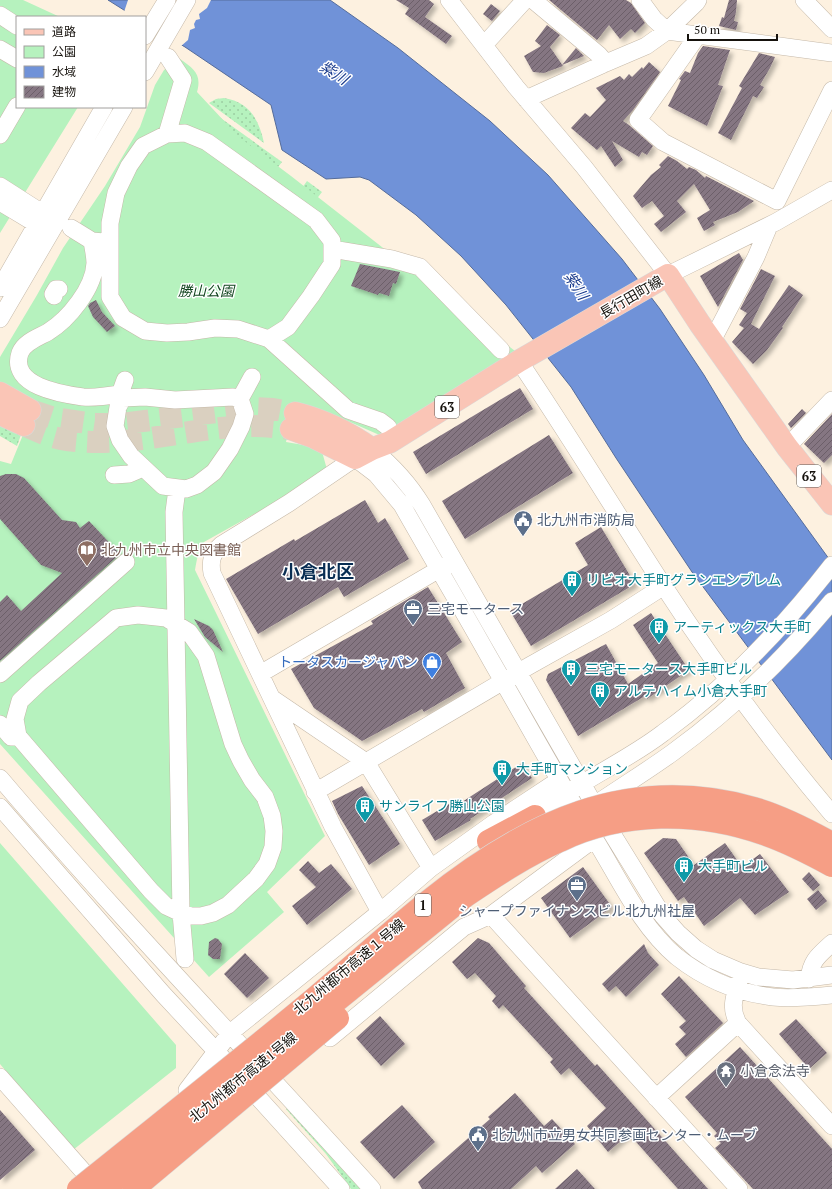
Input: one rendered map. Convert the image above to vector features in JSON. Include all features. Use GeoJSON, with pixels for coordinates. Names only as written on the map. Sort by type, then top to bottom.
{"type":"FeatureCollection","features":[{"type":"Feature","properties":{"kind":"highway","name":"北九州都市高速１号線"},"geometry":{"type":"LineString","coordinates":[[79,1184],[311,1000],[428,900],[494,854],[524,836],[556,820],[590,808],[624,800],[658,796],[694,797],[755,808],[810,830],[832,842]]}},
{"type":"Feature","properties":{"kind":"highway"},"geometry":{"type":"LineString","coordinates":[[79,1184],[140,1125],[194,1078],[430,883],[488,841],[535,816]]}},
{"type":"Feature","properties":{"kind":"highway","name":"北九州都市高速1号線"},"geometry":{"type":"LineString","coordinates":[[105,1189],[461,900],[503,871],[560,840],[592,828],[612,823],[652,818],[695,819],[740,827],[763,834],[805,852],[832,866]]}},
{"type":"Feature","properties":{"kind":"highway"},"geometry":{"type":"LineString","coordinates":[[134,1189],[413,956],[507,882],[554,836]]}},
{"type":"Feature","properties":{"kind":"main road","name":"長行田町線"},"geometry":{"type":"LineString","coordinates":[[363,453],[390,442],[510,356],[668,275],[787,447],[832,504]]}},
{"type":"Feature","properties":{"kind":"main road"},"geometry":{"type":"LineString","coordinates":[[0,393],[27,418],[0,414]]}},
{"type":"Feature","properties":{"kind":"main road"},"geometry":{"type":"LineString","coordinates":[[293,421],[315,418],[334,426],[350,435],[363,453]]}},
{"type":"Feature","properties":{"kind":"street"},"geometry":{"type":"LineString","coordinates":[[146,34],[167,0]]}},
{"type":"Feature","properties":{"kind":"street"},"geometry":{"type":"LineString","coordinates":[[146,71],[164,51],[187,0]]}},
{"type":"Feature","properties":{"kind":"street"},"geometry":{"type":"LineString","coordinates":[[449,0],[526,99],[584,167],[668,275],[772,224],[832,190]]}},
{"type":"Feature","properties":{"kind":"street"},"geometry":{"type":"LineString","coordinates":[[484,45],[525,0]]}},
{"type":"Feature","properties":{"kind":"street"},"geometry":{"type":"LineString","coordinates":[[533,0],[606,62]]}},
{"type":"Feature","properties":{"kind":"street"},"geometry":{"type":"LineString","coordinates":[[640,0],[654,19],[667,31],[832,53]]}},
{"type":"Feature","properties":{"kind":"street"},"geometry":{"type":"LineString","coordinates":[[526,99],[606,62],[646,46],[667,31],[698,0]]}},
{"type":"Feature","properties":{"kind":"street"},"geometry":{"type":"LineString","coordinates":[[804,0],[832,29]]}},
{"type":"Feature","properties":{"kind":"street"},"geometry":{"type":"LineString","coordinates":[[0,15],[16,25]]}},
{"type":"Feature","properties":{"kind":"street"},"geometry":{"type":"LineString","coordinates":[[698,35],[638,120],[663,142],[777,201]]}},
{"type":"Feature","properties":{"kind":"street"},"geometry":{"type":"LineString","coordinates":[[0,48],[16,58]]}},
{"type":"Feature","properties":{"kind":"street"},"geometry":{"type":"LineString","coordinates":[[164,51],[183,80],[167,134]]}},
{"type":"Feature","properties":{"kind":"street"},"geometry":{"type":"LineString","coordinates":[[712,340],[772,224],[777,201],[832,90]]}},
{"type":"Feature","properties":{"kind":"street"},"geometry":{"type":"LineString","coordinates":[[0,135],[16,108]]}},
{"type":"Feature","properties":{"kind":"street"},"geometry":{"type":"LineString","coordinates":[[0,318],[44,221],[103,108]]}},
{"type":"Feature","properties":{"kind":"street"},"geometry":{"type":"LineString","coordinates":[[0,288],[44,221],[123,108]]}},
{"type":"Feature","properties":{"kind":"street"},"geometry":{"type":"LineString","coordinates":[[272,345],[288,327],[311,296],[332,264],[332,241],[316,220],[207,142],[185,133],[167,134],[143,146],[129,166],[116,193],[110,223],[110,297],[123,318],[146,331],[167,333],[215,328],[238,329],[272,345],[348,410],[380,421],[388,427]]}},
{"type":"Feature","properties":{"kind":"street"},"geometry":{"type":"LineString","coordinates":[[0,186],[44,221]]}},
{"type":"Feature","properties":{"kind":"street"},"geometry":{"type":"LineString","coordinates":[[0,202],[44,221]]}},
{"type":"Feature","properties":{"kind":"street"},"geometry":{"type":"LineString","coordinates":[[70,228],[92,241],[110,242]]}},
{"type":"Feature","properties":{"kind":"street"},"geometry":{"type":"LineString","coordinates":[[92,241],[95,264],[88,287],[80,302],[50,330],[26,344],[20,353],[18,366],[24,378],[38,386],[84,397],[107,396],[122,391],[145,397],[175,400],[227,397],[240,399]]}},
{"type":"Feature","properties":{"kind":"street"},"geometry":{"type":"LineString","coordinates":[[332,249],[392,259],[420,267],[510,356],[549,405],[664,586],[740,697],[832,814]]}},
{"type":"Feature","properties":{"kind":"street"},"geometry":{"type":"LineString","coordinates":[[122,391],[115,426],[120,440],[143,468],[163,486],[186,489],[197,485],[214,472],[230,449],[241,427],[245,414],[240,399],[252,377]]}},
{"type":"Feature","properties":{"kind":"street"},"geometry":{"type":"LineString","coordinates":[[787,447],[832,400]]}},
{"type":"Feature","properties":{"kind":"street"},"geometry":{"type":"LineString","coordinates":[[363,453],[390,464],[410,486],[595,806],[663,916],[678,933],[696,949],[713,960],[741,972],[758,977],[792,980],[832,975]]}},
{"type":"Feature","properties":{"kind":"street"},"geometry":{"type":"LineString","coordinates":[[363,453],[376,474],[402,505],[580,817],[646,924],[677,956],[694,969],[737,990],[774,997],[793,998],[832,995]]}},
{"type":"Feature","properties":{"kind":"street"},"geometry":{"type":"LineString","coordinates":[[363,453],[289,503],[221,545],[212,558],[211,567],[212,573],[273,699],[332,827],[380,912]]}},
{"type":"Feature","properties":{"kind":"street"},"geometry":{"type":"LineString","coordinates":[[114,476],[129,474],[143,468]]}},
{"type":"Feature","properties":{"kind":"street"},"geometry":{"type":"LineString","coordinates":[[177,489],[174,512],[174,572],[181,913],[185,960]]}},
{"type":"Feature","properties":{"kind":"street"},"geometry":{"type":"LineString","coordinates":[[260,674],[454,561]]}},
{"type":"Feature","properties":{"kind":"street"},"geometry":{"type":"LineString","coordinates":[[0,674],[126,562]]}},
{"type":"Feature","properties":{"kind":"street"},"geometry":{"type":"LineString","coordinates":[[66,1189],[79,1184],[187,1090],[235,1039],[431,868],[494,823],[563,786],[583,783],[624,759],[662,734],[696,708],[744,666],[788,618],[832,565]]}},
{"type":"Feature","properties":{"kind":"street"},"geometry":{"type":"LineString","coordinates":[[316,792],[518,672],[611,620],[664,586]]}},
{"type":"Feature","properties":{"kind":"street"},"geometry":{"type":"LineString","coordinates":[[270,1076],[446,922],[554,836],[707,726],[756,683],[832,601]]}},
{"type":"Feature","properties":{"kind":"street"},"geometry":{"type":"LineString","coordinates":[[138,615],[166,618],[189,632],[206,656],[233,744],[252,780],[265,798],[272,816],[274,831],[273,846],[267,864],[256,879],[228,905],[213,913],[201,916],[191,916],[166,906],[151,891],[18,736],[15,719],[20,701],[116,618],[138,615]]}},
{"type":"Feature","properties":{"kind":"street"},"geometry":{"type":"LineString","coordinates":[[273,699],[366,762],[431,868]]}},
{"type":"Feature","properties":{"kind":"street"},"geometry":{"type":"LineString","coordinates":[[0,724],[11,737],[18,736]]}},
{"type":"Feature","properties":{"kind":"street"},"geometry":{"type":"LineString","coordinates":[[235,1039],[535,816],[563,786]]}},
{"type":"Feature","properties":{"kind":"street"},"geometry":{"type":"LineString","coordinates":[[3,788],[270,1076],[372,1189]]}},
{"type":"Feature","properties":{"kind":"street"},"geometry":{"type":"LineString","coordinates":[[0,807],[163,994],[341,1189]]}},
{"type":"Feature","properties":{"kind":"street"},"geometry":{"type":"LineString","coordinates":[[123,1189],[247,1085],[270,1076],[464,927],[491,915],[594,839]]}},
{"type":"Feature","properties":{"kind":"street"},"geometry":{"type":"LineString","coordinates":[[491,915],[739,1189]]}},
{"type":"Feature","properties":{"kind":"street"},"geometry":{"type":"LineString","coordinates":[[809,979],[810,968],[814,961],[832,943]]}},
{"type":"Feature","properties":{"kind":"street"},"geometry":{"type":"LineString","coordinates":[[741,972],[733,1008],[734,1016],[738,1023],[832,1126]]}},
{"type":"Feature","properties":{"kind":"street"},"geometry":{"type":"LineString","coordinates":[[656,1098],[738,1023]]}},
{"type":"Feature","properties":{"kind":"street"},"geometry":{"type":"LineString","coordinates":[[0,1078],[79,1184],[99,1189]]}},
{"type":"Feature","properties":{"kind":"green space"},"geometry":{"type":"Polygon","coordinates":[[[0,0],[23,0],[58,16],[16,16],[16,108],[77,108],[0,233],[0,0]]]}},
{"type":"Feature","properties":{"kind":"green space","name":"勝山公園"},"geometry":{"type":"Polygon","coordinates":[[[180,59],[196,72],[198,76],[197,92],[239,137],[515,351],[384,437],[334,415],[295,404],[286,442],[321,448],[328,473],[204,542],[200,549],[195,570],[325,836],[267,892],[284,912],[209,977],[0,744],[0,461],[11,464],[36,403],[0,384],[0,357],[63,248],[105,186],[140,127],[155,85],[164,70],[180,59]]]}},
{"type":"Feature","properties":{"kind":"green space"},"geometry":{"type":"Polygon","coordinates":[[[224,98],[240,103],[252,113],[259,126],[264,143],[209,103],[216,99],[224,98]]]}},
{"type":"Feature","properties":{"kind":"green space"},"geometry":{"type":"Polygon","coordinates":[[[215,114],[282,162],[271,176],[215,114]]]}},
{"type":"Feature","properties":{"kind":"green space"},"geometry":{"type":"Polygon","coordinates":[[[307,181],[322,192],[312,205],[297,195],[307,181]]]}},
{"type":"Feature","properties":{"kind":"green space"},"geometry":{"type":"Polygon","coordinates":[[[0,422],[22,432],[17,446],[0,436],[0,422]]]}},
{"type":"Feature","properties":{"kind":"green space"},"geometry":{"type":"Polygon","coordinates":[[[0,843],[176,1045],[176,1068],[73,1150],[0,1064],[0,843]]]}},
{"type":"Feature","properties":{"kind":"green space"},"geometry":{"type":"Polygon","coordinates":[[[289,1106],[363,1189],[351,1189],[326,1154],[286,1109],[289,1106]]]}},
{"type":"Feature","properties":{"kind":"water","name":"紫川"},"geometry":{"type":"Polygon","coordinates":[[[108,0],[330,0],[398,48],[490,121],[548,175],[622,259],[660,309],[704,375],[743,440],[832,563],[832,760],[692,572],[616,458],[571,387],[506,305],[461,256],[416,215],[369,180],[360,177],[326,179],[282,150],[271,105],[185,47],[146,24],[146,16],[133,16],[108,0]]]}},
{"type":"Feature","properties":{"kind":"pier"},"geometry":{"type":"Polygon","coordinates":[[[128,0],[211,0],[207,8],[199,14],[200,19],[196,20],[194,24],[195,28],[190,30],[188,40],[180,47],[146,26],[146,16],[130,16],[124,12],[128,0]]]}},
{"type":"Feature","properties":{"kind":"building"},"geometry":{"type":"Polygon","coordinates":[[[396,0],[429,0],[434,4],[425,17],[452,36],[446,44],[405,14],[409,8],[396,0]]]}},
{"type":"Feature","properties":{"kind":"building"},"geometry":{"type":"Polygon","coordinates":[[[549,0],[626,0],[631,3],[645,23],[635,33],[631,29],[620,39],[609,25],[597,40],[549,0]]]}},
{"type":"Feature","properties":{"kind":"building"},"geometry":{"type":"Polygon","coordinates":[[[729,0],[737,0],[734,21],[738,22],[736,30],[719,26],[722,17],[724,18],[729,0]]]}},
{"type":"Feature","properties":{"kind":"building"},"geometry":{"type":"Polygon","coordinates":[[[491,4],[500,11],[492,21],[483,14],[491,4]]]}},
{"type":"Feature","properties":{"kind":"building"},"geometry":{"type":"Polygon","coordinates":[[[547,25],[560,35],[550,47],[563,66],[544,73],[533,72],[524,56],[541,46],[535,41],[547,25]]]}},
{"type":"Feature","properties":{"kind":"building"},"geometry":{"type":"Polygon","coordinates":[[[703,46],[730,50],[718,85],[723,86],[707,126],[668,106],[681,80],[679,79],[685,71],[690,73],[698,53],[703,46]]]}},
{"type":"Feature","properties":{"kind":"building"},"geometry":{"type":"Polygon","coordinates":[[[576,48],[584,56],[562,65],[576,48]]]}},
{"type":"Feature","properties":{"kind":"building"},"geometry":{"type":"Polygon","coordinates":[[[759,53],[775,57],[760,85],[764,87],[757,98],[753,96],[731,140],[718,133],[742,88],[739,86],[759,53]]]}},
{"type":"Feature","properties":{"kind":"building"},"geometry":{"type":"Polygon","coordinates":[[[649,62],[660,72],[633,110],[623,121],[653,146],[647,155],[642,152],[639,157],[612,141],[623,160],[615,167],[601,146],[597,150],[571,128],[585,113],[590,117],[606,100],[596,88],[620,76],[624,80],[629,74],[632,77],[642,67],[643,69],[649,62]]]}},
{"type":"Feature","properties":{"kind":"building"},"geometry":{"type":"Polygon","coordinates":[[[668,156],[687,169],[689,167],[696,170],[705,178],[706,176],[754,201],[738,212],[713,222],[715,225],[704,231],[697,218],[710,210],[694,184],[677,201],[686,212],[661,232],[654,224],[664,216],[652,201],[642,208],[633,196],[651,175],[661,167],[659,165],[668,156]]]}},
{"type":"Feature","properties":{"kind":"building"},"geometry":{"type":"Polygon","coordinates":[[[739,253],[743,260],[718,307],[700,276],[739,253]]]}},
{"type":"Feature","properties":{"kind":"building"},"geometry":{"type":"Polygon","coordinates":[[[360,264],[400,272],[396,284],[393,283],[389,296],[379,293],[378,295],[351,286],[360,264]]]}},
{"type":"Feature","properties":{"kind":"building"},"geometry":{"type":"Polygon","coordinates":[[[761,269],[775,276],[751,324],[759,329],[789,285],[803,295],[782,327],[783,328],[767,350],[753,364],[732,342],[744,328],[739,325],[747,313],[740,309],[761,269]]]}},
{"type":"Feature","properties":{"kind":"building"},"geometry":{"type":"Polygon","coordinates":[[[96,300],[102,312],[115,326],[107,332],[93,317],[88,306],[96,300]]]}},
{"type":"Feature","properties":{"kind":"building"},"geometry":{"type":"Polygon","coordinates":[[[520,388],[533,409],[426,474],[413,452],[520,388]]]}},
{"type":"Feature","properties":{"kind":"building"},"geometry":{"type":"Polygon","coordinates":[[[802,409],[806,413],[791,428],[788,424],[802,409]]]}},
{"type":"Feature","properties":{"kind":"building"},"geometry":{"type":"Polygon","coordinates":[[[832,414],[832,455],[824,463],[804,444],[832,414]]]}},
{"type":"Feature","properties":{"kind":"building"},"geometry":{"type":"Polygon","coordinates":[[[549,435],[573,473],[465,539],[442,501],[549,435]]]}},
{"type":"Feature","properties":{"kind":"building","name":"北九州市立中央図書館"},"geometry":{"type":"Polygon","coordinates":[[[6,474],[16,474],[24,478],[62,520],[76,522],[80,528],[89,521],[120,554],[0,661],[0,602],[7,595],[21,611],[62,573],[41,565],[0,519],[0,476],[6,474]]]}},
{"type":"Feature","properties":{"kind":"building"},"geometry":{"type":"Polygon","coordinates":[[[365,500],[378,523],[385,518],[409,559],[344,597],[338,587],[258,634],[226,579],[365,500]]]}},
{"type":"Feature","properties":{"kind":"building","name":"リビオ大手町グランエンブレム"},"geometry":{"type":"Polygon","coordinates":[[[601,527],[635,584],[531,646],[510,611],[588,565],[575,543],[601,527]]]}},
{"type":"Feature","properties":{"kind":"building"},"geometry":{"type":"Polygon","coordinates":[[[428,587],[462,642],[446,653],[465,688],[424,712],[422,709],[362,741],[314,708],[291,669],[373,624],[371,621],[428,587]]]}},
{"type":"Feature","properties":{"kind":"building"},"geometry":{"type":"Polygon","coordinates":[[[651,613],[689,670],[647,699],[645,696],[578,736],[546,680],[548,674],[606,644],[628,684],[658,663],[633,625],[651,613]]]}},
{"type":"Feature","properties":{"kind":"building"},"geometry":{"type":"Polygon","coordinates":[[[194,619],[209,626],[213,630],[223,652],[205,637],[194,619]]]}},
{"type":"Feature","properties":{"kind":"building"},"geometry":{"type":"Polygon","coordinates":[[[522,763],[532,778],[470,819],[471,820],[435,841],[422,820],[459,798],[462,802],[522,763]]]}},
{"type":"Feature","properties":{"kind":"building","name":"サンライフ勝山公園"},"geometry":{"type":"Polygon","coordinates":[[[362,786],[400,844],[369,865],[338,814],[332,801],[362,786]]]}},
{"type":"Feature","properties":{"kind":"building"},"geometry":{"type":"Polygon","coordinates":[[[663,838],[676,839],[694,865],[725,843],[742,867],[760,854],[789,892],[755,915],[740,898],[704,926],[684,897],[678,901],[644,853],[663,838]]]}},
{"type":"Feature","properties":{"kind":"building"},"geometry":{"type":"Polygon","coordinates":[[[308,861],[319,873],[331,864],[352,889],[307,925],[292,906],[316,887],[299,870],[308,861]]]}},
{"type":"Feature","properties":{"kind":"building","name":"シャープファイナンスビル北九州社屋"},"geometry":{"type":"Polygon","coordinates":[[[583,867],[612,907],[570,938],[541,898],[583,867]]]}},
{"type":"Feature","properties":{"kind":"building"},"geometry":{"type":"Polygon","coordinates":[[[809,872],[820,885],[813,891],[802,879],[809,872]]]}},
{"type":"Feature","properties":{"kind":"building"},"geometry":{"type":"Polygon","coordinates":[[[818,890],[827,901],[816,910],[807,899],[818,890]]]}},
{"type":"Feature","properties":{"kind":"building"},"geometry":{"type":"Polygon","coordinates":[[[215,938],[222,944],[220,959],[213,959],[208,955],[209,942],[215,938]]]}},
{"type":"Feature","properties":{"kind":"building"},"geometry":{"type":"Polygon","coordinates":[[[478,938],[489,943],[526,986],[524,988],[595,1066],[597,1064],[708,1189],[678,1189],[629,1134],[608,1152],[587,1126],[606,1108],[569,1068],[561,1075],[550,1062],[553,1059],[503,1005],[499,1009],[492,1001],[496,996],[475,973],[467,979],[452,962],[478,938]]]}},
{"type":"Feature","properties":{"kind":"building"},"geometry":{"type":"Polygon","coordinates":[[[644,944],[648,953],[659,965],[626,997],[616,986],[609,992],[602,984],[644,944]]]}},
{"type":"Feature","properties":{"kind":"building"},"geometry":{"type":"Polygon","coordinates":[[[245,953],[269,978],[247,998],[224,974],[245,953]]]}},
{"type":"Feature","properties":{"kind":"building"},"geometry":{"type":"Polygon","coordinates":[[[679,976],[723,1023],[686,1057],[675,1044],[686,1034],[679,1027],[686,1021],[661,994],[679,976]]]}},
{"type":"Feature","properties":{"kind":"building"},"geometry":{"type":"Polygon","coordinates":[[[380,1016],[405,1044],[381,1066],[356,1038],[380,1016]]]}},
{"type":"Feature","properties":{"kind":"building"},"geometry":{"type":"Polygon","coordinates":[[[796,1019],[827,1053],[809,1069],[779,1034],[796,1019]]]}},
{"type":"Feature","properties":{"kind":"building"},"geometry":{"type":"Polygon","coordinates":[[[740,1047],[832,1149],[832,1189],[753,1189],[715,1148],[721,1143],[714,1136],[717,1133],[685,1097],[740,1047]]]}},
{"type":"Feature","properties":{"kind":"building"},"geometry":{"type":"Polygon","coordinates":[[[515,1093],[544,1126],[552,1119],[575,1144],[542,1173],[536,1166],[511,1189],[422,1189],[418,1182],[490,1119],[488,1117],[515,1093]]]}},
{"type":"Feature","properties":{"kind":"building"},"geometry":{"type":"Polygon","coordinates":[[[402,1105],[435,1142],[394,1179],[360,1142],[402,1105]]]}},
{"type":"Feature","properties":{"kind":"building"},"geometry":{"type":"Polygon","coordinates":[[[0,1110],[35,1150],[0,1180],[0,1110]]]}},
{"type":"Feature","properties":{"kind":"building"},"geometry":{"type":"Polygon","coordinates":[[[577,1169],[595,1189],[555,1189],[577,1169]]]}},
{"type":"Feature","properties":{"kind":"tunnel"},"geometry":{"type":"LineString","coordinates":[[30,410],[54,418],[95,424],[120,424],[251,408],[273,409],[295,413]]}},
{"type":"Feature","properties":{"kind":"tunnel"},"geometry":{"type":"LineString","coordinates":[[24,425],[56,438],[91,442],[138,440],[208,429],[231,427],[260,426],[291,429]]}},
{"type":"Feature","properties":{"kind":"place","name":"北九州市消防局"},"geometry":{"type":"Point","coordinates":[523,537]}},
{"type":"Feature","properties":{"kind":"place","name":"北九州市立中央図書館"},"geometry":{"type":"Point","coordinates":[87,567]}},
{"type":"Feature","properties":{"kind":"place","name":"リビオ大手町グランエンブレム"},"geometry":{"type":"Point","coordinates":[572,597]}},
{"type":"Feature","properties":{"kind":"place","name":"三宅モータース"},"geometry":{"type":"Point","coordinates":[413,626]}},
{"type":"Feature","properties":{"kind":"place","name":"アーティックス大手町"},"geometry":{"type":"Point","coordinates":[659,644]}},
{"type":"Feature","properties":{"kind":"place","name":"トータスカージャパン"},"geometry":{"type":"Point","coordinates":[432,679]}},
{"type":"Feature","properties":{"kind":"place","name":"三宅モータース大手町ビル"},"geometry":{"type":"Point","coordinates":[571,686]}},
{"type":"Feature","properties":{"kind":"place","name":"アルテハイム小倉大手町"},"geometry":{"type":"Point","coordinates":[600,708]}},
{"type":"Feature","properties":{"kind":"place","name":"大手町マンション"},"geometry":{"type":"Point","coordinates":[502,786]}},
{"type":"Feature","properties":{"kind":"place","name":"サンライフ勝山公園"},"geometry":{"type":"Point","coordinates":[365,823]}},
{"type":"Feature","properties":{"kind":"place","name":"大手町ビル"},"geometry":{"type":"Point","coordinates":[684,883]}},
{"type":"Feature","properties":{"kind":"place","name":"シャープファイナンスビル北九州社屋"},"geometry":{"type":"Point","coordinates":[577,902]}},
{"type":"Feature","properties":{"kind":"place","name":"小倉念法寺"},"geometry":{"type":"Point","coordinates":[726,1088]}},
{"type":"Feature","properties":{"kind":"place","name":"北九州市立男女共同参画センター・ムーブ"},"geometry":{"type":"Point","coordinates":[478,1152]}},
{"type":"Feature","properties":{"kind":"district","name":"小倉北区"},"geometry":{"type":"Point","coordinates":[318,572]}}]}
